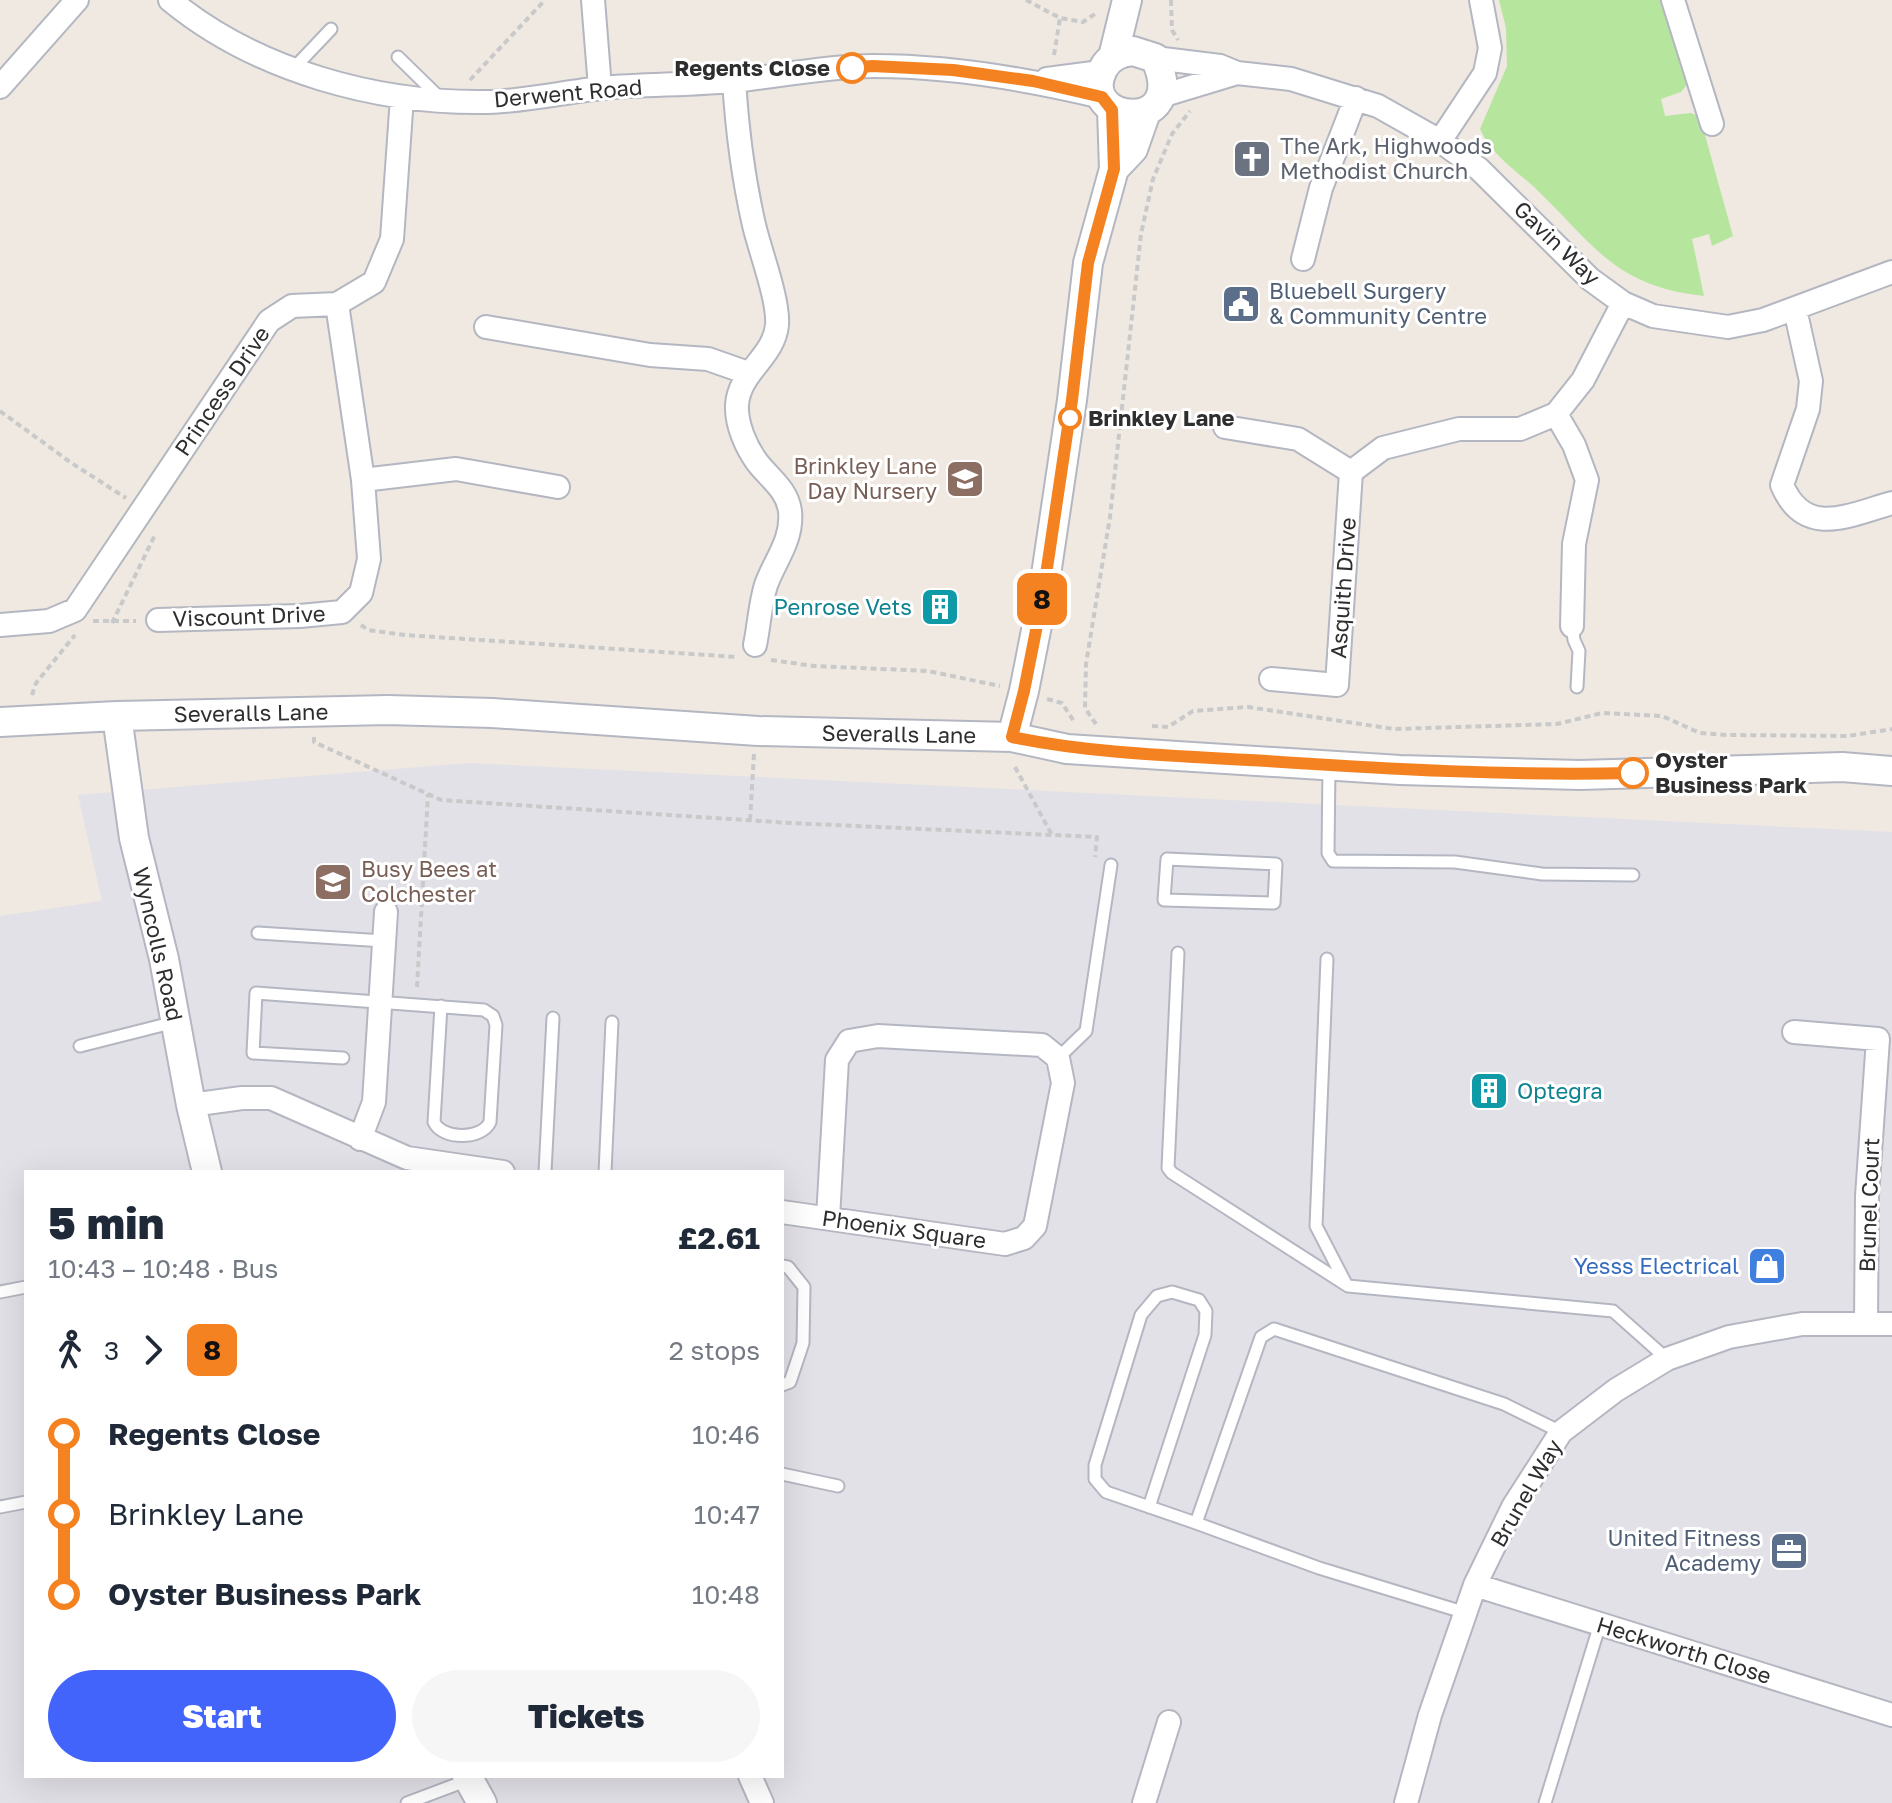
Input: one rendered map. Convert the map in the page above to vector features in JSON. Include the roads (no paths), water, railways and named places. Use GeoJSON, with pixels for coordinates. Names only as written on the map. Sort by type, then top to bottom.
{"type":"FeatureCollection","features":[{"type":"Feature","properties":{"kind":"street"},"geometry":{"type":"LineString","coordinates":[[0,87],[77,0]]}},
{"type":"Feature","properties":{"kind":"street","name":"Derwent Road"},"geometry":{"type":"LineString","coordinates":[[170,0],[249,50],[317,77],[402,97],[500,101],[600,88],[734,80],[872,66],[1107,84]]}},
{"type":"Feature","properties":{"kind":"street"},"geometry":{"type":"LineString","coordinates":[[593,0],[600,88]]}},
{"type":"Feature","properties":{"kind":"street"},"geometry":{"type":"LineString","coordinates":[[1114,169],[1133,149],[1154,104],[1163,75],[1150,56],[1128,0]]}},
{"type":"Feature","properties":{"kind":"street"},"geometry":{"type":"LineString","coordinates":[[1012,737],[1043,595],[1072,400],[1088,263],[1114,169],[1107,84],[1128,0]]}},
{"type":"Feature","properties":{"kind":"street"},"geometry":{"type":"LineString","coordinates":[[1440,141],[1485,73],[1490,48],[1481,0]]}},
{"type":"Feature","properties":{"kind":"street"},"geometry":{"type":"LineString","coordinates":[[1673,0],[1712,124]]}},
{"type":"Feature","properties":{"kind":"street"},"geometry":{"type":"LineString","coordinates":[[1122,52],[1220,66],[1228,76],[1128,116],[1107,84],[1122,52]]}},
{"type":"Feature","properties":{"kind":"street","name":"Gavin Way"},"geometry":{"type":"LineString","coordinates":[[1228,76],[1291,79],[1356,98],[1378,106],[1440,141],[1479,169],[1590,279],[1623,303],[1653,316],[1728,327],[1763,320],[1892,272]]}},
{"type":"Feature","properties":{"kind":"street"},"geometry":{"type":"LineString","coordinates":[[734,80],[737,133],[777,325],[769,349],[748,373],[737,404],[741,431],[756,461],[784,491],[790,510],[788,534],[766,586],[755,651]]}},
{"type":"Feature","properties":{"kind":"street","name":"Princess Drive"},"geometry":{"type":"LineString","coordinates":[[0,625],[81,615],[143,508],[269,321],[292,306],[337,304],[374,282],[392,239],[402,97]]}},
{"type":"Feature","properties":{"kind":"street"},"geometry":{"type":"LineString","coordinates":[[1303,259],[1321,188],[1356,98]]}},
{"type":"Feature","properties":{"kind":"street"},"geometry":{"type":"LineString","coordinates":[[1225,427],[1298,439],[1351,472],[1383,448],[1459,429],[1520,429],[1556,414],[1583,380],[1623,303]]}},
{"type":"Feature","properties":{"kind":"street","name":"Viscount Drive"},"geometry":{"type":"LineString","coordinates":[[158,620],[342,612],[361,593],[369,559],[363,480],[337,304]]}},
{"type":"Feature","properties":{"kind":"street"},"geometry":{"type":"LineString","coordinates":[[1795,309],[1811,381],[1808,409],[1782,485],[1789,502],[1804,515],[1827,521],[1892,503]]}},
{"type":"Feature","properties":{"kind":"street"},"geometry":{"type":"LineString","coordinates":[[486,327],[650,355],[708,359],[748,373]]}},
{"type":"Feature","properties":{"kind":"street"},"geometry":{"type":"LineString","coordinates":[[1556,414],[1574,445],[1587,480],[1574,544],[1572,626]]}},
{"type":"Feature","properties":{"kind":"street"},"geometry":{"type":"LineString","coordinates":[[363,480],[456,469],[558,487]]}},
{"type":"Feature","properties":{"kind":"street","name":"Asquith Drive"},"geometry":{"type":"LineString","coordinates":[[1271,679],[1337,685],[1351,472]]}},
{"type":"Feature","properties":{"kind":"street","name":"Severalls Lane"},"geometry":{"type":"LineString","coordinates":[[12,721],[388,710],[492,713],[758,731],[1012,737],[1067,749],[1329,765],[1580,775],[1842,767],[1892,771]]}},
{"type":"Feature","properties":{"kind":"street","name":"Wyncolls Road"},"geometry":{"type":"LineString","coordinates":[[117,716],[134,838],[164,959],[207,1170]]}},
{"type":"Feature","properties":{"kind":"street"},"geometry":{"type":"LineString","coordinates":[[360,1139],[374,1102],[386,912]]}},
{"type":"Feature","properties":{"kind":"street","name":"Brunel Court"},"geometry":{"type":"LineString","coordinates":[[1794,1032],[1885,1039],[1867,1196],[1866,1323]]}},
{"type":"Feature","properties":{"kind":"street"},"geometry":{"type":"LineString","coordinates":[[828,1218],[837,1060],[849,1041],[878,1036],[1042,1045],[1058,1058]]}},
{"type":"Feature","properties":{"kind":"street","name":"Phoenix Square"},"geometry":{"type":"LineString","coordinates":[[784,1212],[1005,1244],[1024,1238],[1035,1226],[1063,1083],[1058,1058]]}},
{"type":"Feature","properties":{"kind":"street"},"geometry":{"type":"LineString","coordinates":[[191,1105],[242,1098],[271,1098],[407,1158],[489,1170]]}},
{"type":"Feature","properties":{"kind":"street","name":"Brunel Way"},"geometry":{"type":"LineString","coordinates":[[1406,1803],[1430,1715],[1475,1585],[1513,1507],[1561,1432],[1616,1390],[1667,1359],[1729,1337],[1802,1324],[1892,1324]]}},
{"type":"Feature","properties":{"kind":"street","name":"Heckworth Close"},"geometry":{"type":"LineString","coordinates":[[1475,1585],[1892,1715]]}},
{"type":"Feature","properties":{"kind":"street"},"geometry":{"type":"LineString","coordinates":[[1144,1803],[1169,1722]]}},
{"type":"Feature","properties":{"kind":"street"},"geometry":{"type":"LineString","coordinates":[[751,1778],[762,1803]]}},
{"type":"Feature","properties":{"kind":"lane"},"geometry":{"type":"LineString","coordinates":[[294,68],[331,29]]}},
{"type":"Feature","properties":{"kind":"lane"},"geometry":{"type":"LineString","coordinates":[[398,57],[446,100]]}},
{"type":"Feature","properties":{"kind":"lane"},"geometry":{"type":"LineString","coordinates":[[1572,626],[1579,651],[1577,687]]}},
{"type":"Feature","properties":{"kind":"lane"},"geometry":{"type":"LineString","coordinates":[[1329,765],[1328,853],[1333,861],[1455,862],[1542,874],[1633,875]]}},
{"type":"Feature","properties":{"kind":"lane"},"geometry":{"type":"LineString","coordinates":[[1167,859],[1276,864],[1274,903],[1164,900],[1167,859]]}},
{"type":"Feature","properties":{"kind":"lane"},"geometry":{"type":"LineString","coordinates":[[1058,1058],[1086,1031],[1111,865]]}},
{"type":"Feature","properties":{"kind":"lane"},"geometry":{"type":"LineString","coordinates":[[258,933],[384,941]]}},
{"type":"Feature","properties":{"kind":"lane"},"geometry":{"type":"LineString","coordinates":[[1178,953],[1168,1168],[1348,1286],[1613,1311],[1667,1359]]}},
{"type":"Feature","properties":{"kind":"lane"},"geometry":{"type":"LineString","coordinates":[[1327,959],[1316,1226],[1348,1286]]}},
{"type":"Feature","properties":{"kind":"lane"},"geometry":{"type":"LineString","coordinates":[[343,1058],[253,1053],[256,993],[380,1001],[441,1006],[484,1010],[493,1016],[496,1025],[490,1122],[480,1134],[446,1134],[437,1129],[434,1122],[441,1006]]}},
{"type":"Feature","properties":{"kind":"lane"},"geometry":{"type":"LineString","coordinates":[[545,1170],[553,1018]]}},
{"type":"Feature","properties":{"kind":"lane"},"geometry":{"type":"LineString","coordinates":[[80,1046],[176,1022]]}},
{"type":"Feature","properties":{"kind":"lane"},"geometry":{"type":"LineString","coordinates":[[605,1170],[612,1022]]}},
{"type":"Feature","properties":{"kind":"lane"},"geometry":{"type":"LineString","coordinates":[[784,1266],[788,1267],[804,1287],[803,1343],[790,1382],[784,1384]]}},
{"type":"Feature","properties":{"kind":"lane"},"geometry":{"type":"LineString","coordinates":[[0,1292],[24,1287]]}},
{"type":"Feature","properties":{"kind":"lane"},"geometry":{"type":"LineString","coordinates":[[1149,1507],[1205,1335],[1206,1311],[1199,1300],[1172,1292],[1157,1296],[1141,1315],[1095,1465],[1095,1479],[1106,1492],[1319,1568],[1466,1613]]}},
{"type":"Feature","properties":{"kind":"lane"},"geometry":{"type":"LineString","coordinates":[[1196,1523],[1261,1337],[1274,1329],[1504,1404],[1561,1432]]}},
{"type":"Feature","properties":{"kind":"lane"},"geometry":{"type":"LineString","coordinates":[[784,1474],[838,1486]]}},
{"type":"Feature","properties":{"kind":"lane"},"geometry":{"type":"LineString","coordinates":[[0,1507],[24,1502]]}},
{"type":"Feature","properties":{"kind":"lane"},"geometry":{"type":"LineString","coordinates":[[1545,1803],[1600,1624]]}},
{"type":"Feature","properties":{"kind":"lane"},"geometry":{"type":"LineString","coordinates":[[407,1803],[472,1786]]}},
{"type":"Feature","properties":{"kind":"place","name":"Regents Close"},"geometry":{"type":"Point","coordinates":[852,68]}},
{"type":"Feature","properties":{"kind":"place","name":"The Ark, Highwoods Methodist Church"},"geometry":{"type":"Point","coordinates":[1252,159]}},
{"type":"Feature","properties":{"kind":"place","name":"Bluebell Surgery & Community Centre"},"geometry":{"type":"Point","coordinates":[1241,304]}},
{"type":"Feature","properties":{"kind":"place","name":"Brinkley Lane"},"geometry":{"type":"Point","coordinates":[1070,418]}},
{"type":"Feature","properties":{"kind":"place","name":"Brinkley Lane Day Nursery"},"geometry":{"type":"Point","coordinates":[965,479]}},
{"type":"Feature","properties":{"kind":"place","name":"Penrose Vets"},"geometry":{"type":"Point","coordinates":[940,607]}},
{"type":"Feature","properties":{"kind":"place","name":"Oyster Business Park"},"geometry":{"type":"Point","coordinates":[1633,773]}},
{"type":"Feature","properties":{"kind":"place","name":"Busy Bees at Colchester"},"geometry":{"type":"Point","coordinates":[333,882]}},
{"type":"Feature","properties":{"kind":"place","name":"Optegra"},"geometry":{"type":"Point","coordinates":[1489,1091]}},
{"type":"Feature","properties":{"kind":"place","name":"Yesss Electrical"},"geometry":{"type":"Point","coordinates":[1767,1266]}},
{"type":"Feature","properties":{"kind":"place","name":"United Fitness Academy"},"geometry":{"type":"Point","coordinates":[1789,1551]}}]}
